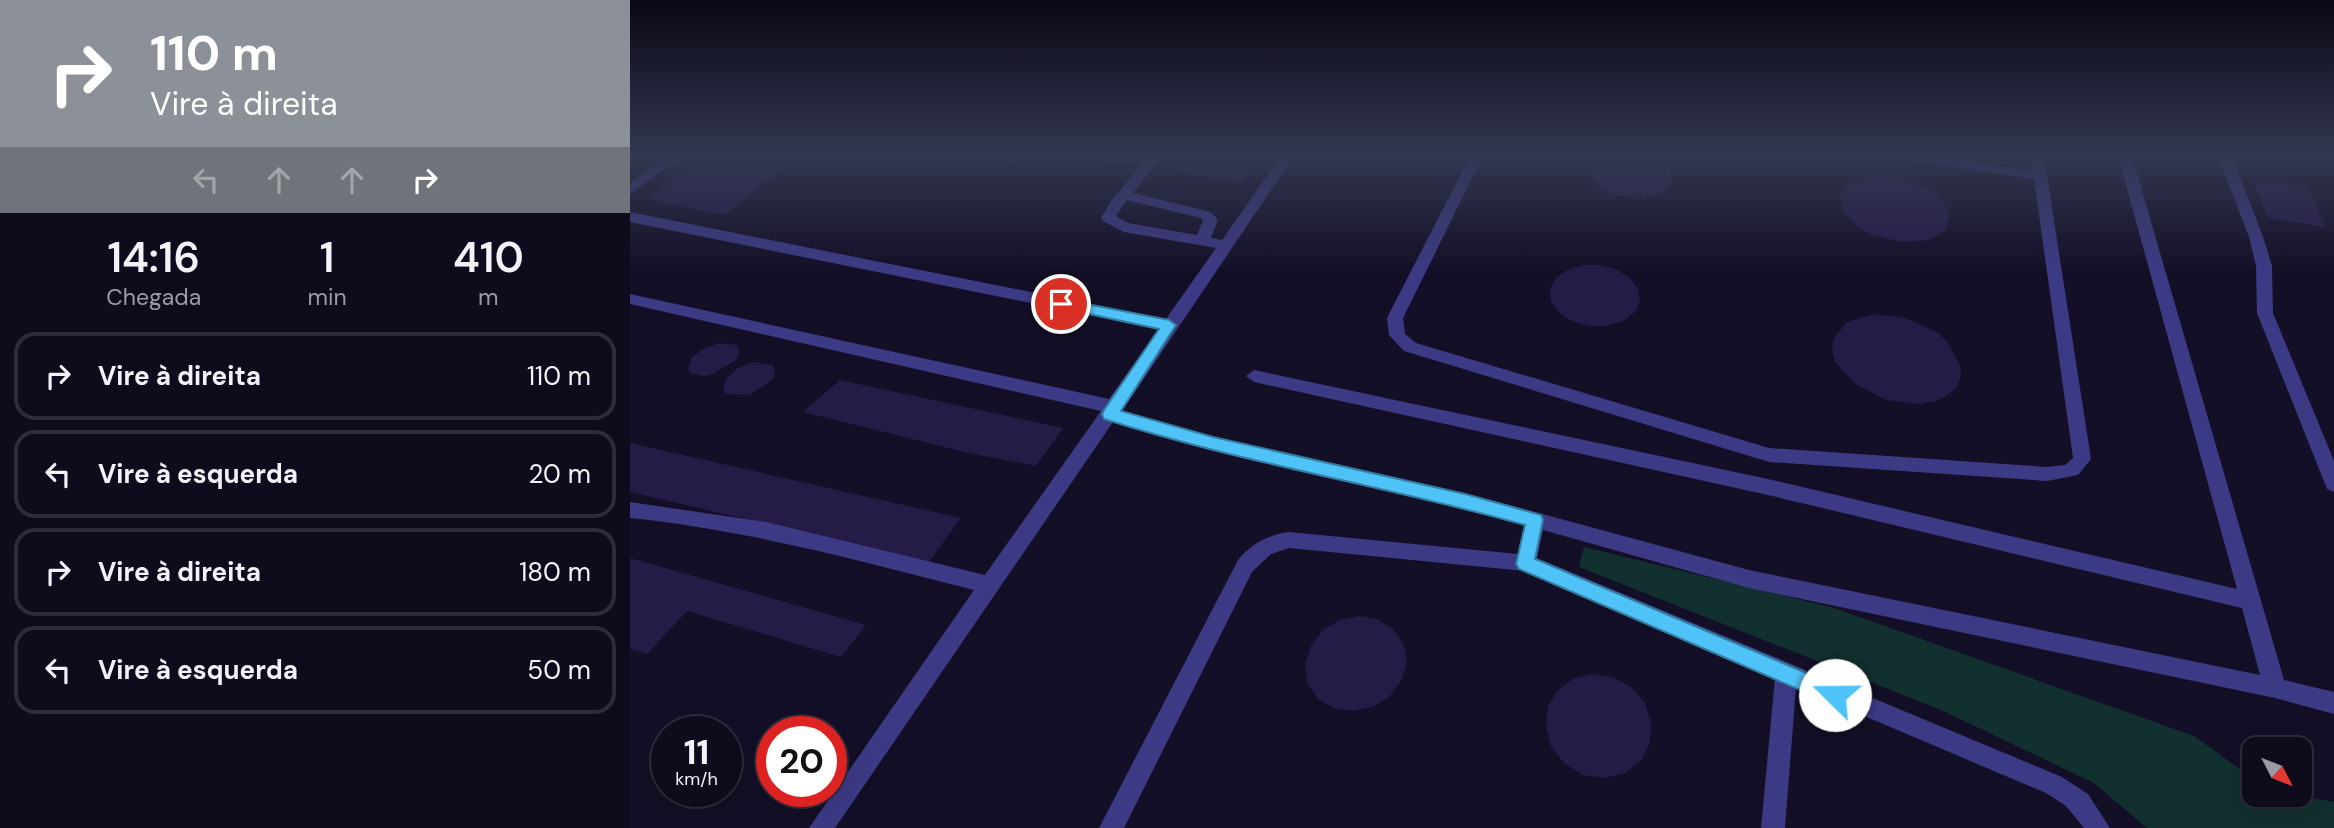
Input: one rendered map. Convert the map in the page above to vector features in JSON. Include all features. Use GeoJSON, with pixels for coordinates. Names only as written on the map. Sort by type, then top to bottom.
{"type":"FeatureCollection","features":[{"type":"Feature","properties":{"kind":"lane"},"geometry":{"type":"LineString","coordinates":[[1202,241],[1211,220],[1206,215],[1123,195],[1108,218],[1113,223],[1202,241],[1226,245]]}},
{"type":"Feature","properties":{"kind":"lane"},"geometry":{"type":"LineString","coordinates":[[821,828],[989,585],[1119,409],[1169,325],[1261,195]]}},
{"type":"Feature","properties":{"kind":"lane"},"geometry":{"type":"LineString","coordinates":[[1457,195],[1395,318],[1394,329],[1400,340],[1410,347],[1769,455],[2047,474],[2068,472],[2077,468],[2082,459],[2043,195]]}},
{"type":"Feature","properties":{"kind":"lane"},"geometry":{"type":"LineString","coordinates":[[2136,195],[2273,678]]}},
{"type":"Feature","properties":{"kind":"lane"},"geometry":{"type":"LineString","coordinates":[[2240,195],[2264,266],[2266,313],[2334,484]]}},
{"type":"Feature","properties":{"kind":"lane"},"geometry":{"type":"LineString","coordinates":[[630,217],[1169,325]]}},
{"type":"Feature","properties":{"kind":"lane"},"geometry":{"type":"LineString","coordinates":[[630,299],[1119,409],[1191,437],[1465,501],[1749,579],[2273,678],[2334,703]]}},
{"type":"Feature","properties":{"kind":"lane"},"geometry":{"type":"LineString","coordinates":[[1254,376],[1768,486],[2253,610]]}},
{"type":"Feature","properties":{"kind":"lane"},"geometry":{"type":"LineString","coordinates":[[1768,486],[1769,455]]}},
{"type":"Feature","properties":{"kind":"lane"},"geometry":{"type":"LineString","coordinates":[[630,510],[708,519],[989,585]]}},
{"type":"Feature","properties":{"kind":"lane"},"geometry":{"type":"LineString","coordinates":[[1525,564],[1535,520]]}},
{"type":"Feature","properties":{"kind":"lane"},"geometry":{"type":"LineString","coordinates":[[1111,828],[1245,566],[1262,548],[1274,542],[1289,540],[1525,564],[2054,785],[2074,795],[2088,810],[2098,828]]}},
{"type":"Feature","properties":{"kind":"lane"},"geometry":{"type":"LineString","coordinates":[[1773,828],[1786,675]]}},
{"type":"Feature","properties":{"kind":"green space"},"geometry":{"type":"Polygon","coordinates":[[[1584,547],[1834,608],[2194,736],[2242,770],[2242,807],[2312,807],[2312,798],[2334,802],[2334,828],[2147,828],[2094,783],[1941,710],[1579,567],[1584,547]]]}},
{"type":"Feature","properties":{"kind":"building"},"geometry":{"type":"Polygon","coordinates":[[[654,195],[750,195],[724,215],[648,199],[654,195]]]}},
{"type":"Feature","properties":{"kind":"building"},"geometry":{"type":"Polygon","coordinates":[[[1611,195],[1659,195],[1644,199],[1611,195]]]}},
{"type":"Feature","properties":{"kind":"building"},"geometry":{"type":"Polygon","coordinates":[[[1840,195],[1936,195],[1950,213],[1946,230],[1928,240],[1901,242],[1859,228],[1843,211],[1840,195]]]}},
{"type":"Feature","properties":{"kind":"building"},"geometry":{"type":"Polygon","coordinates":[[[2258,195],[2311,195],[2326,227],[2268,218],[2258,195]]]}},
{"type":"Feature","properties":{"kind":"building"},"geometry":{"type":"Polygon","coordinates":[[[1583,265],[1616,269],[1630,278],[1638,289],[1640,301],[1635,312],[1623,321],[1607,326],[1589,326],[1572,321],[1558,312],[1551,301],[1550,289],[1556,278],[1567,270],[1583,265]]]}},
{"type":"Feature","properties":{"kind":"building"},"geometry":{"type":"Polygon","coordinates":[[[1873,314],[1905,318],[1935,331],[1947,341],[1960,365],[1961,376],[1957,387],[1936,401],[1920,404],[1886,400],[1855,384],[1835,362],[1833,339],[1847,322],[1873,314]]]}},
{"type":"Feature","properties":{"kind":"building"},"geometry":{"type":"Polygon","coordinates":[[[719,343],[738,345],[739,354],[736,360],[713,374],[704,376],[690,373],[688,369],[691,358],[703,349],[719,343]]]}},
{"type":"Feature","properties":{"kind":"building"},"geometry":{"type":"Polygon","coordinates":[[[754,362],[773,365],[775,374],[772,380],[749,395],[726,394],[723,390],[726,379],[738,368],[754,362]]]}},
{"type":"Feature","properties":{"kind":"building"},"geometry":{"type":"Polygon","coordinates":[[[840,380],[1063,428],[1036,466],[969,453],[803,412],[840,380]]]}},
{"type":"Feature","properties":{"kind":"building"},"geometry":{"type":"Polygon","coordinates":[[[630,443],[961,518],[929,562],[630,492],[630,443]]]}},
{"type":"Feature","properties":{"kind":"building"},"geometry":{"type":"Polygon","coordinates":[[[630,558],[866,625],[841,657],[687,611],[647,654],[630,649],[630,558]]]}},
{"type":"Feature","properties":{"kind":"building"},"geometry":{"type":"Polygon","coordinates":[[[1359,616],[1377,619],[1393,629],[1403,643],[1407,661],[1402,679],[1390,696],[1373,707],[1352,711],[1333,708],[1317,698],[1307,682],[1305,664],[1311,646],[1323,630],[1340,620],[1359,616]]]}},
{"type":"Feature","properties":{"kind":"building"},"geometry":{"type":"Polygon","coordinates":[[[1593,674],[1613,677],[1631,687],[1645,703],[1651,723],[1650,743],[1641,761],[1625,773],[1604,778],[1583,775],[1564,763],[1551,746],[1546,726],[1548,706],[1558,690],[1574,678],[1593,674]]]}},
{"type":"Feature","properties":{"kind":"route"},"geometry":{"type":"LineString","coordinates":[[1061,304],[1169,325],[1110,414],[1213,444],[1465,501],[1535,520],[1525,564],[1835,695]]}}]}
